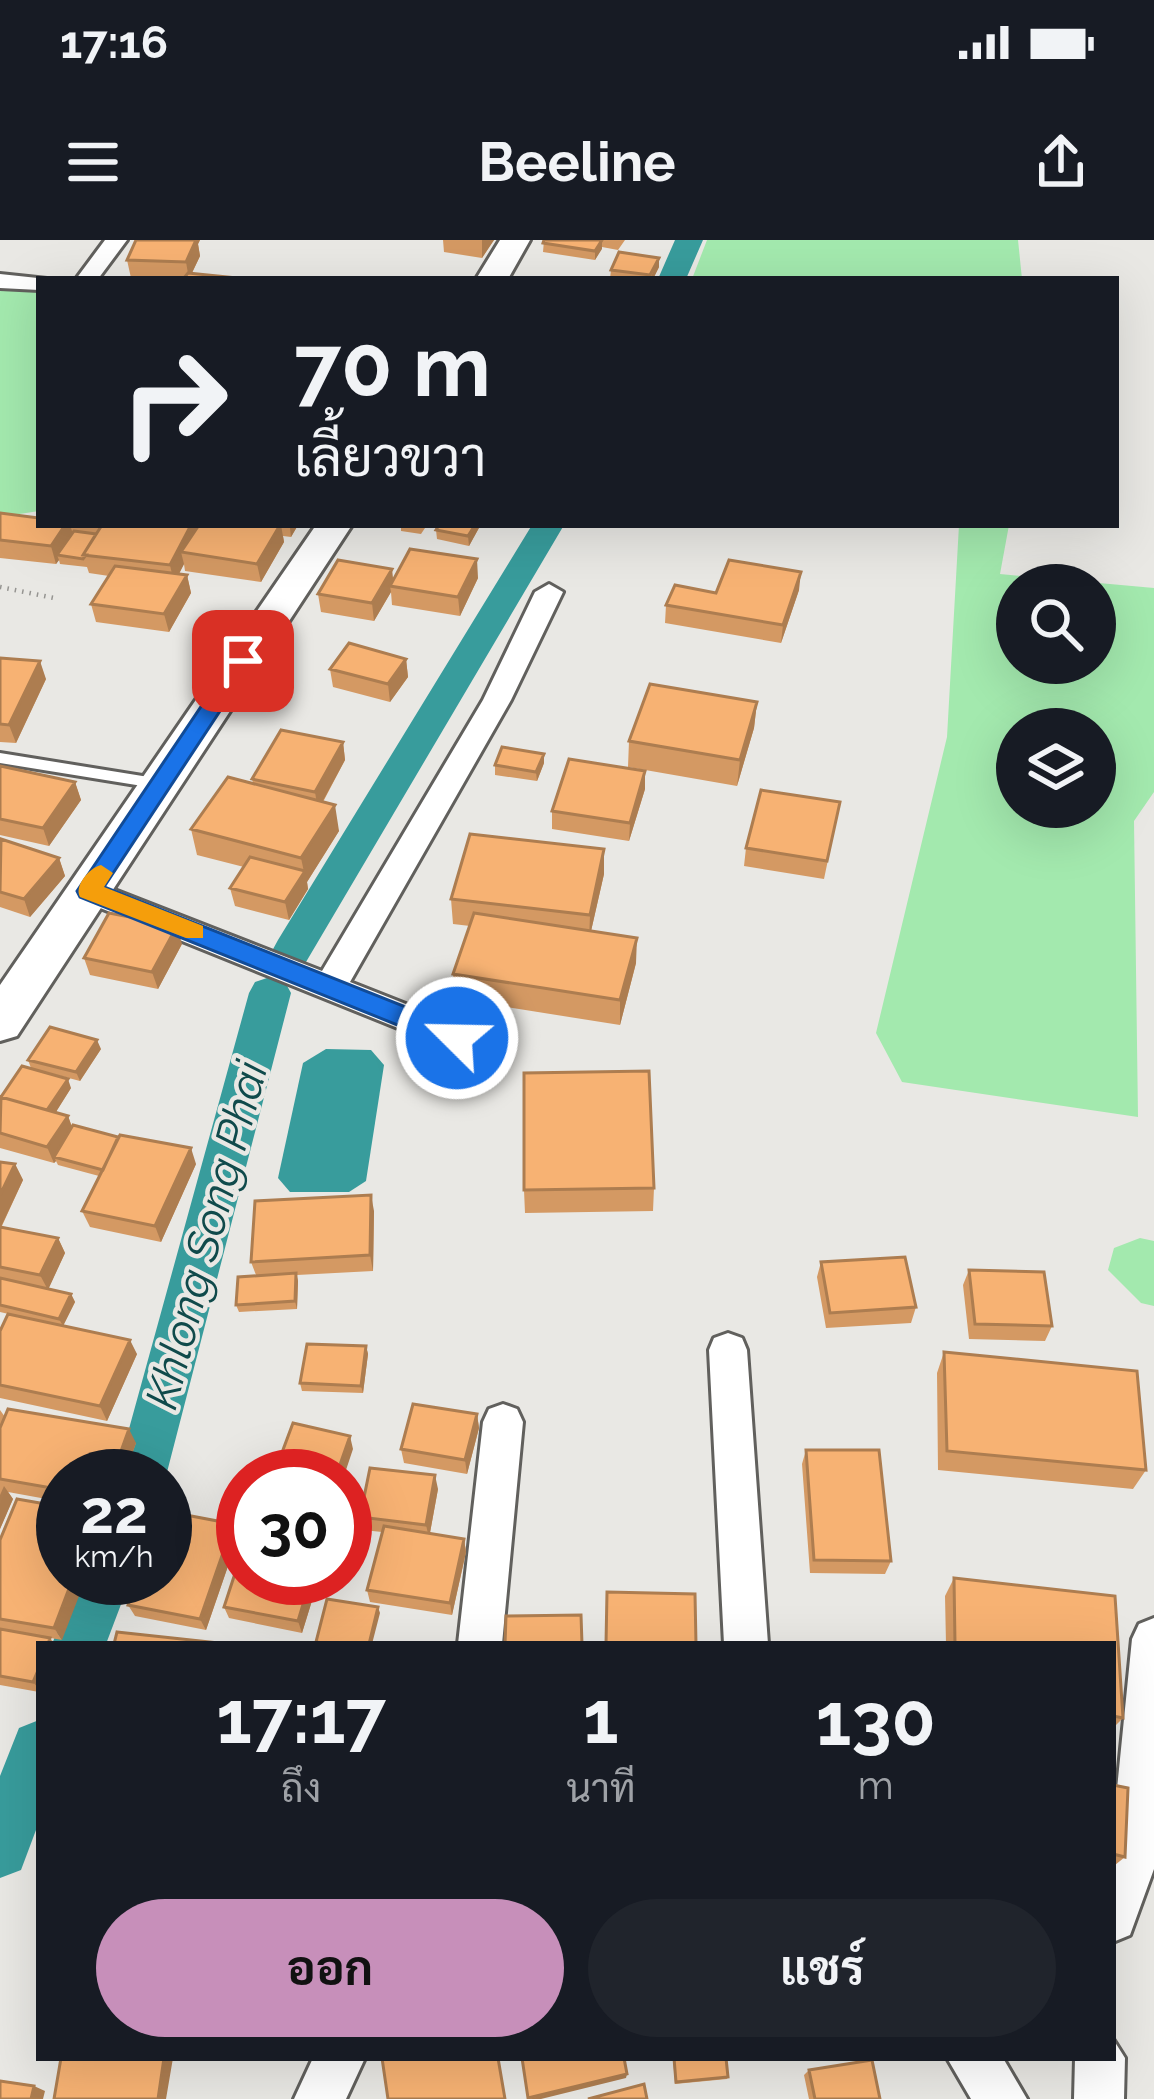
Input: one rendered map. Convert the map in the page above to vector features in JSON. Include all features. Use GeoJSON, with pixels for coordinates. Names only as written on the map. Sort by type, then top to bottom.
{"type":"FeatureCollection","features":[{"type":"Feature","properties":{"kind":"street"},"geometry":{"type":"LineString","coordinates":[[89,276],[116,240]]}},
{"type":"Feature","properties":{"kind":"street"},"geometry":{"type":"LineString","coordinates":[[494,276],[515,240]]}},
{"type":"Feature","properties":{"kind":"street"},"geometry":{"type":"LineString","coordinates":[[0,281],[36,283]]}},
{"type":"Feature","properties":{"kind":"street"},"geometry":{"type":"LineString","coordinates":[[0,1023],[332,528]]}},
{"type":"Feature","properties":{"kind":"street"},"geometry":{"type":"LineString","coordinates":[[331,985],[497,700],[549,592]]}},
{"type":"Feature","properties":{"kind":"street"},"geometry":{"type":"LineString","coordinates":[[89,891],[457,1038]]}},
{"type":"Feature","properties":{"kind":"street"},"geometry":{"type":"LineString","coordinates":[[728,1350],[746,1641]]}},
{"type":"Feature","properties":{"kind":"street"},"geometry":{"type":"LineString","coordinates":[[480,1641],[503,1422]]}},
{"type":"Feature","properties":{"kind":"street"},"geometry":{"type":"LineString","coordinates":[[1116,1910],[1133,1862],[1154,1639]]}},
{"type":"Feature","properties":{"kind":"street"},"geometry":{"type":"LineString","coordinates":[[319,2099],[338,2061]]}},
{"type":"Feature","properties":{"kind":"street"},"geometry":{"type":"LineString","coordinates":[[974,2061],[1002,2099]]}},
{"type":"Feature","properties":{"kind":"street"},"geometry":{"type":"LineString","coordinates":[[1099,2099],[1100,2061]]}},
{"type":"Feature","properties":{"kind":"lane"},"geometry":{"type":"LineString","coordinates":[[0,758],[161,784]]}},
{"type":"Feature","properties":{"kind":"path"},"geometry":{"type":"LineString","coordinates":[[0,587],[54,598]]}},
{"type":"Feature","properties":{"kind":"green space"},"geometry":{"type":"Polygon","coordinates":[[[707,240],[1018,240],[1022,276],[693,276],[707,240]]]}},
{"type":"Feature","properties":{"kind":"green space"},"geometry":{"type":"Polygon","coordinates":[[[0,289],[36,291],[36,511],[0,517],[0,289]]]}},
{"type":"Feature","properties":{"kind":"green space"},"geometry":{"type":"Polygon","coordinates":[[[959,528],[1008,528],[1002,564],[996,564],[996,684],[1116,684],[1116,585],[1154,588],[1154,792],[1134,821],[1138,1117],[902,1082],[876,1033],[947,737],[959,528]]]}},
{"type":"Feature","properties":{"kind":"green space"},"geometry":{"type":"Polygon","coordinates":[[[1140,1238],[1154,1241],[1154,1306],[1141,1303],[1108,1270],[1114,1248],[1140,1238]]]}},
{"type":"Feature","properties":{"kind":"water"},"geometry":{"type":"Polygon","coordinates":[[[326,1049],[371,1050],[384,1065],[366,1181],[349,1192],[290,1192],[278,1178],[303,1063],[326,1049]]]}},
{"type":"Feature","properties":{"kind":"building"},"geometry":{"type":"Polygon","coordinates":[[[136,240],[196,240],[186,262],[127,260],[136,240]]]}},
{"type":"Feature","properties":{"kind":"building"},"geometry":{"type":"Polygon","coordinates":[[[544,240],[602,240],[595,251],[544,240]]]}},
{"type":"Feature","properties":{"kind":"building"},"geometry":{"type":"Polygon","coordinates":[[[619,252],[659,258],[650,275],[611,270],[619,252]]]}},
{"type":"Feature","properties":{"kind":"building"},"geometry":{"type":"Polygon","coordinates":[[[0,513],[36,518],[36,528],[63,528],[51,546],[0,540],[0,513]]]}},
{"type":"Feature","properties":{"kind":"building"},"geometry":{"type":"Polygon","coordinates":[[[100,528],[189,528],[170,565],[83,555],[100,528]]]}},
{"type":"Feature","properties":{"kind":"building"},"geometry":{"type":"Polygon","coordinates":[[[197,528],[278,528],[257,564],[181,552],[197,528]]]}},
{"type":"Feature","properties":{"kind":"building"},"geometry":{"type":"Polygon","coordinates":[[[437,528],[473,528],[468,536],[437,528]]]}},
{"type":"Feature","properties":{"kind":"building"},"geometry":{"type":"Polygon","coordinates":[[[74,531],[96,534],[86,555],[83,559],[57,555],[74,531]]]}},
{"type":"Feature","properties":{"kind":"building"},"geometry":{"type":"Polygon","coordinates":[[[410,549],[477,559],[458,597],[390,586],[410,549]]]}},
{"type":"Feature","properties":{"kind":"building"},"geometry":{"type":"Polygon","coordinates":[[[338,560],[392,569],[372,603],[318,594],[338,560]]]}},
{"type":"Feature","properties":{"kind":"building"},"geometry":{"type":"Polygon","coordinates":[[[729,560],[801,572],[783,625],[666,605],[675,585],[716,593],[729,560]]]}},
{"type":"Feature","properties":{"kind":"building"},"geometry":{"type":"Polygon","coordinates":[[[115,566],[187,575],[164,614],[91,604],[115,566]]]}},
{"type":"Feature","properties":{"kind":"building"},"geometry":{"type":"Polygon","coordinates":[[[349,643],[406,659],[388,684],[330,669],[349,643]]]}},
{"type":"Feature","properties":{"kind":"building"},"geometry":{"type":"Polygon","coordinates":[[[0,658],[40,661],[9,725],[0,724],[0,658]]]}},
{"type":"Feature","properties":{"kind":"building"},"geometry":{"type":"Polygon","coordinates":[[[650,684],[757,702],[740,760],[629,741],[650,684]]]}},
{"type":"Feature","properties":{"kind":"building"},"geometry":{"type":"Polygon","coordinates":[[[281,730],[343,742],[315,792],[252,779],[281,730]]]}},
{"type":"Feature","properties":{"kind":"building"},"geometry":{"type":"Polygon","coordinates":[[[502,747],[544,754],[536,772],[495,765],[502,747]]]}},
{"type":"Feature","properties":{"kind":"building"},"geometry":{"type":"Polygon","coordinates":[[[569,759],[645,771],[630,823],[552,811],[569,759]]]}},
{"type":"Feature","properties":{"kind":"building"},"geometry":{"type":"Polygon","coordinates":[[[0,766],[75,782],[43,828],[0,819],[0,766]]]}},
{"type":"Feature","properties":{"kind":"building"},"geometry":{"type":"Polygon","coordinates":[[[228,777],[335,805],[301,858],[191,829],[228,777]]]}},
{"type":"Feature","properties":{"kind":"building"},"geometry":{"type":"Polygon","coordinates":[[[761,790],[840,802],[827,861],[746,848],[761,790]]]}},
{"type":"Feature","properties":{"kind":"building"},"geometry":{"type":"Polygon","coordinates":[[[470,834],[604,849],[590,915],[451,899],[470,834]]]}},
{"type":"Feature","properties":{"kind":"building"},"geometry":{"type":"Polygon","coordinates":[[[1,839],[59,858],[24,899],[0,892],[1,839]]]}},
{"type":"Feature","properties":{"kind":"building"},"geometry":{"type":"Polygon","coordinates":[[[250,857],[305,871],[285,902],[230,888],[250,857]]]}},
{"type":"Feature","properties":{"kind":"building"},"geometry":{"type":"Polygon","coordinates":[[[109,913],[177,926],[152,972],[84,958],[109,913]]]}},
{"type":"Feature","properties":{"kind":"building"},"geometry":{"type":"Polygon","coordinates":[[[474,913],[637,938],[620,1000],[453,974],[474,913]]]}},
{"type":"Feature","properties":{"kind":"building"},"geometry":{"type":"Polygon","coordinates":[[[50,1027],[97,1040],[76,1072],[28,1060],[50,1027]]]}},
{"type":"Feature","properties":{"kind":"building"},"geometry":{"type":"Polygon","coordinates":[[[22,1066],[68,1079],[47,1110],[1,1097],[22,1066]]]}},
{"type":"Feature","properties":{"kind":"building"},"geometry":{"type":"Polygon","coordinates":[[[649,1071],[654,1188],[524,1190],[524,1073],[649,1071]]]}},
{"type":"Feature","properties":{"kind":"building"},"geometry":{"type":"Polygon","coordinates":[[[1,1097],[68,1116],[47,1147],[0,1133],[1,1097]]]}},
{"type":"Feature","properties":{"kind":"building"},"geometry":{"type":"Polygon","coordinates":[[[73,1125],[118,1137],[103,1170],[54,1157],[73,1125]]]}},
{"type":"Feature","properties":{"kind":"building"},"geometry":{"type":"Polygon","coordinates":[[[120,1135],[191,1148],[155,1226],[82,1211],[120,1135]]]}},
{"type":"Feature","properties":{"kind":"building"},"geometry":{"type":"Polygon","coordinates":[[[0,1162],[15,1164],[0,1195],[0,1162]]]}},
{"type":"Feature","properties":{"kind":"building"},"geometry":{"type":"Polygon","coordinates":[[[371,1195],[370,1255],[251,1262],[255,1201],[371,1195]]]}},
{"type":"Feature","properties":{"kind":"building"},"geometry":{"type":"Polygon","coordinates":[[[0,1227],[58,1238],[40,1275],[0,1267],[0,1227]]]}},
{"type":"Feature","properties":{"kind":"building"},"geometry":{"type":"Polygon","coordinates":[[[905,1257],[916,1307],[830,1313],[821,1262],[905,1257]]]}},
{"type":"Feature","properties":{"kind":"building"},"geometry":{"type":"Polygon","coordinates":[[[969,1270],[1044,1272],[1052,1326],[975,1324],[969,1270]]]}},
{"type":"Feature","properties":{"kind":"building"},"geometry":{"type":"Polygon","coordinates":[[[296,1273],[295,1301],[236,1305],[238,1277],[296,1273]]]}},
{"type":"Feature","properties":{"kind":"building"},"geometry":{"type":"Polygon","coordinates":[[[0,1278],[71,1294],[59,1319],[0,1305],[0,1278]]]}},
{"type":"Feature","properties":{"kind":"building"},"geometry":{"type":"Polygon","coordinates":[[[8,1314],[130,1340],[100,1406],[0,1385],[0,1331],[8,1314]]]}},
{"type":"Feature","properties":{"kind":"building"},"geometry":{"type":"Polygon","coordinates":[[[307,1344],[366,1346],[361,1386],[300,1383],[307,1344]]]}},
{"type":"Feature","properties":{"kind":"building"},"geometry":{"type":"Polygon","coordinates":[[[944,1352],[1137,1371],[1146,1470],[947,1451],[944,1352]]]}},
{"type":"Feature","properties":{"kind":"building"},"geometry":{"type":"Polygon","coordinates":[[[413,1404],[477,1414],[465,1460],[401,1449],[413,1404]]]}},
{"type":"Feature","properties":{"kind":"building"},"geometry":{"type":"Polygon","coordinates":[[[8,1409],[129,1429],[122,1449],[36,1449],[36,1485],[0,1479],[0,1428],[8,1409]]]}},
{"type":"Feature","properties":{"kind":"building"},"geometry":{"type":"Polygon","coordinates":[[[293,1423],[350,1436],[345,1449],[283,1449],[293,1423]]]}},
{"type":"Feature","properties":{"kind":"building"},"geometry":{"type":"Polygon","coordinates":[[[806,1450],[879,1450],[891,1561],[814,1560],[806,1450]]]}},
{"type":"Feature","properties":{"kind":"building"},"geometry":{"type":"Polygon","coordinates":[[[372,1468],[435,1475],[426,1525],[372,1518],[372,1468]]]}},
{"type":"Feature","properties":{"kind":"building"},"geometry":{"type":"Polygon","coordinates":[[[17,1499],[36,1502],[36,1605],[63,1605],[54,1628],[0,1619],[0,1540],[17,1499]]]}},
{"type":"Feature","properties":{"kind":"building"},"geometry":{"type":"Polygon","coordinates":[[[192,1516],[216,1521],[216,1573],[200,1619],[128,1605],[192,1605],[192,1516]]]}},
{"type":"Feature","properties":{"kind":"building"},"geometry":{"type":"Polygon","coordinates":[[[384,1526],[464,1539],[450,1603],[372,1591],[384,1526]]]}},
{"type":"Feature","properties":{"kind":"building"},"geometry":{"type":"Polygon","coordinates":[[[954,1578],[1115,1596],[1123,1718],[1116,1717],[1116,1641],[955,1641],[954,1578]]]}},
{"type":"Feature","properties":{"kind":"building"},"geometry":{"type":"Polygon","coordinates":[[[607,1592],[695,1594],[696,1641],[606,1641],[607,1592]]]}},
{"type":"Feature","properties":{"kind":"building"},"geometry":{"type":"Polygon","coordinates":[[[225,1605],[303,1605],[298,1621],[225,1605]]]}},
{"type":"Feature","properties":{"kind":"building"},"geometry":{"type":"Polygon","coordinates":[[[325,1605],[378,1607],[370,1641],[316,1641],[325,1605]]]}},
{"type":"Feature","properties":{"kind":"building"},"geometry":{"type":"Polygon","coordinates":[[[581,1615],[582,1641],[505,1641],[506,1616],[581,1615]]]}},
{"type":"Feature","properties":{"kind":"building"},"geometry":{"type":"Polygon","coordinates":[[[0,1629],[50,1638],[36,1641],[33,1682],[0,1676],[0,1629]]]}},
{"type":"Feature","properties":{"kind":"building"},"geometry":{"type":"Polygon","coordinates":[[[117,1632],[200,1641],[115,1641],[117,1632]]]}},
{"type":"Feature","properties":{"kind":"building"},"geometry":{"type":"Polygon","coordinates":[[[1116,1786],[1128,1788],[1125,1857],[1116,1855],[1116,1786]]]}},
{"type":"Feature","properties":{"kind":"building"},"geometry":{"type":"Polygon","coordinates":[[[60,2061],[164,2061],[158,2099],[54,2099],[60,2061]]]}},
{"type":"Feature","properties":{"kind":"building"},"geometry":{"type":"Polygon","coordinates":[[[382,2061],[499,2061],[505,2099],[388,2099],[382,2061]]]}},
{"type":"Feature","properties":{"kind":"building"},"geometry":{"type":"Polygon","coordinates":[[[522,2061],[625,2061],[627,2074],[528,2098],[522,2061]]]}},
{"type":"Feature","properties":{"kind":"building"},"geometry":{"type":"Polygon","coordinates":[[[674,2061],[726,2061],[728,2077],[676,2082],[674,2061]]]}},
{"type":"Feature","properties":{"kind":"building"},"geometry":{"type":"Polygon","coordinates":[[[872,2061],[880,2099],[815,2099],[809,2070],[872,2061]]]}},
{"type":"Feature","properties":{"kind":"building"},"geometry":{"type":"Polygon","coordinates":[[[0,2081],[34,2086],[31,2099],[0,2099],[0,2081]]]}},
{"type":"Feature","properties":{"kind":"building"},"geometry":{"type":"Polygon","coordinates":[[[644,2084],[647,2099],[588,2099],[644,2084]]]}},
{"type":"Feature","properties":{"kind":"waterway","name":"Khlong Song Phai"},"geometry":{"type":"LineString","coordinates":[[673,276],[689,240]]}},
{"type":"Feature","properties":{"kind":"waterway","name":"Khlong Song Phai"},"geometry":{"type":"LineString","coordinates":[[292,951],[546,528]]}},
{"type":"Feature","properties":{"kind":"waterway","name":"Khlong Song Phai"},"geometry":{"type":"LineString","coordinates":[[148,1449],[270,993]]}},
{"type":"Feature","properties":{"kind":"waterway","name":"Khlong Song Phai"},"geometry":{"type":"LineString","coordinates":[[80,1641],[94,1605]]}},
{"type":"Feature","properties":{"kind":"waterway","name":"Khlong Song Phai"},"geometry":{"type":"LineString","coordinates":[[0,1849],[36,1756]]}},
{"type":"Feature","properties":{"kind":"slow traffic"},"geometry":{"type":"LineString","coordinates":[[101,873],[89,891],[194,932]]}},
{"type":"Feature","properties":{"kind":"route"},"geometry":{"type":"LineString","coordinates":[[243,661],[89,891],[457,1038]]}}]}
